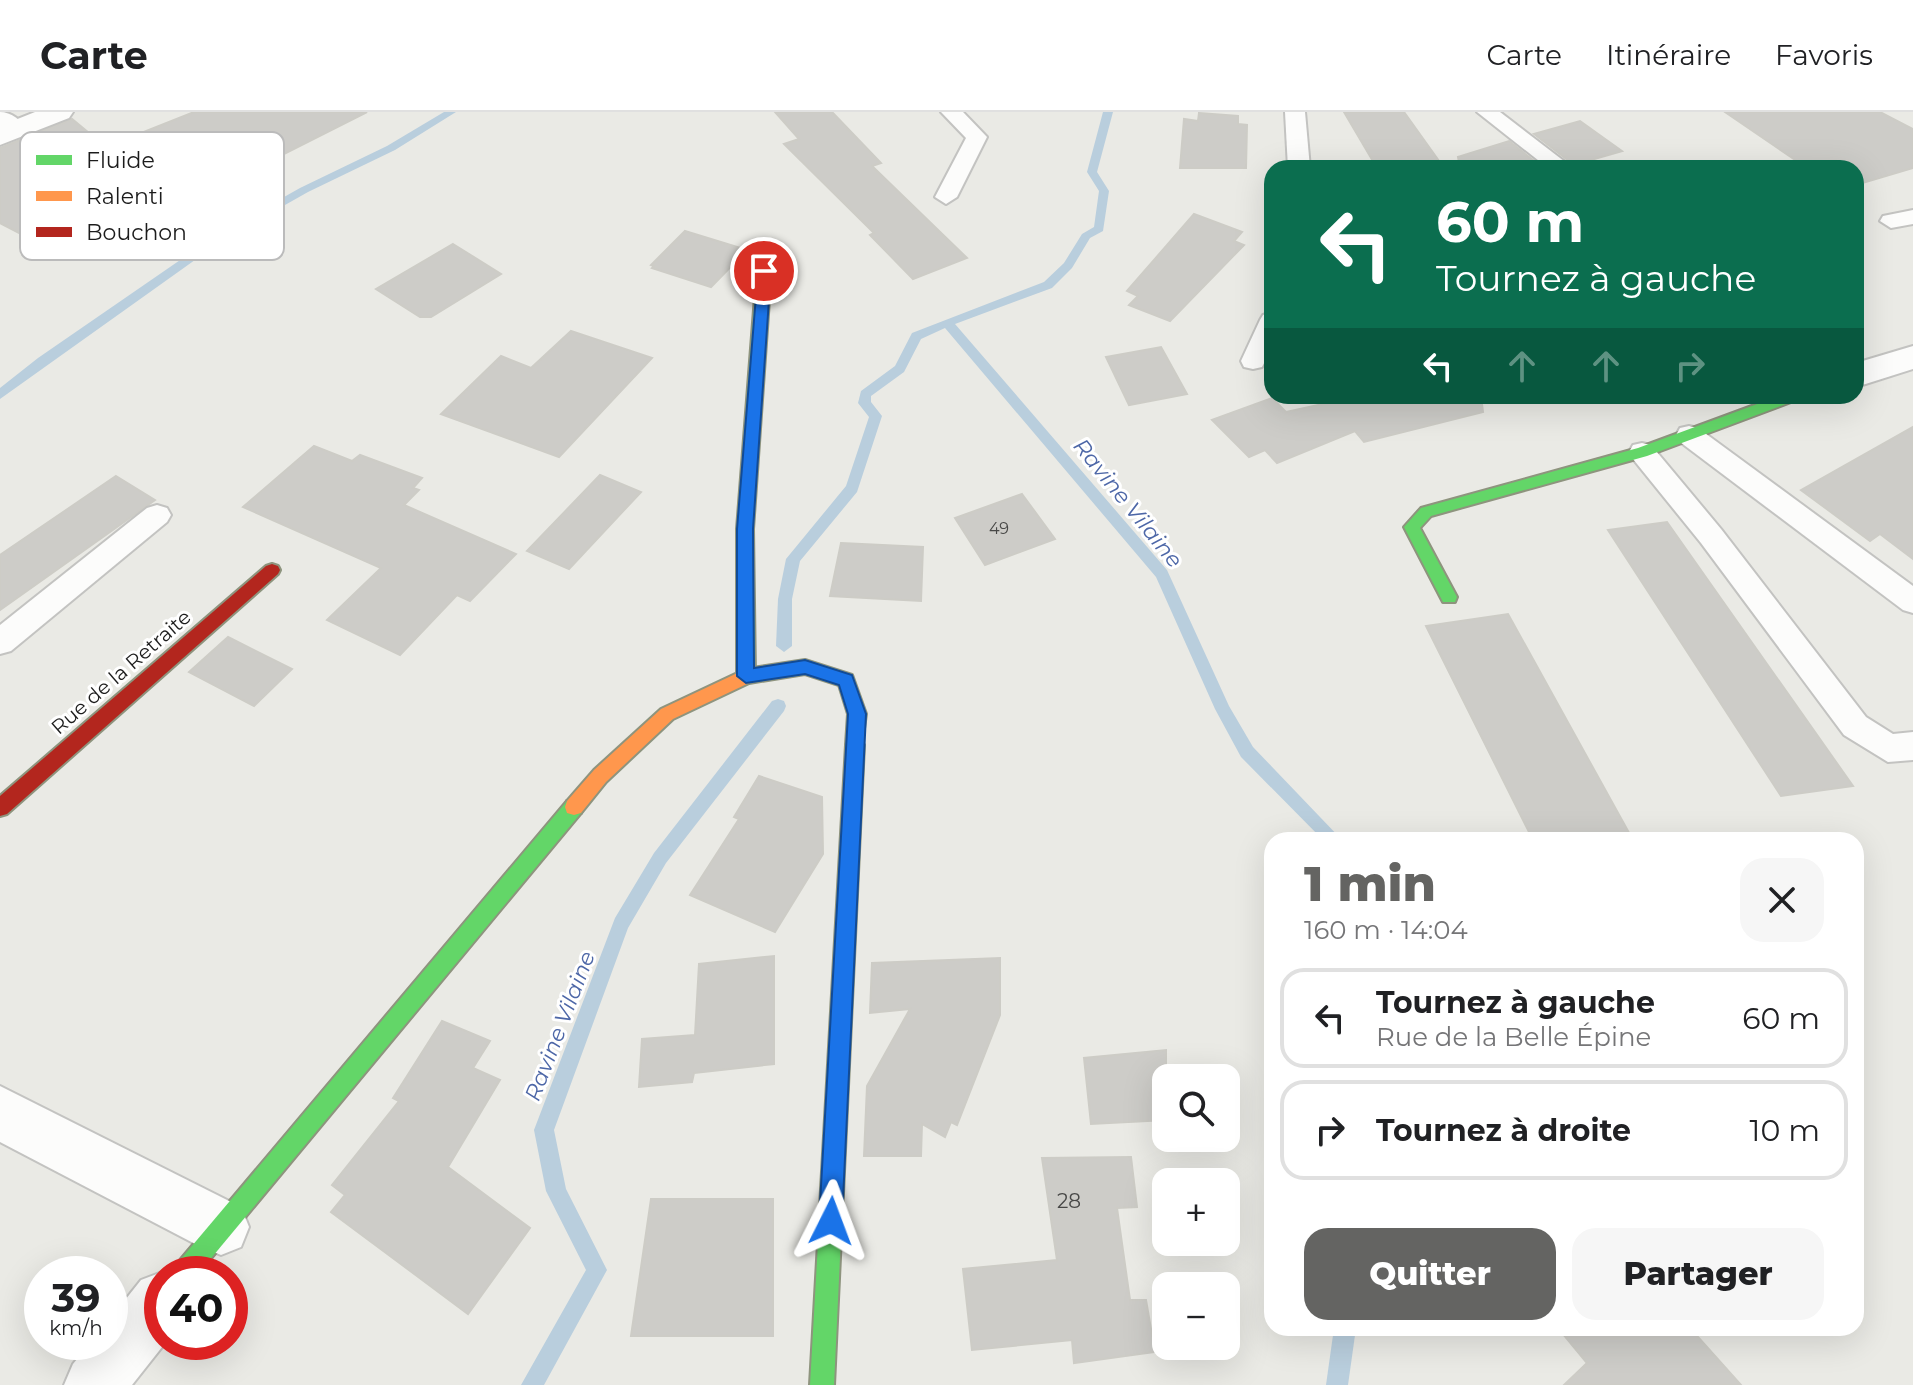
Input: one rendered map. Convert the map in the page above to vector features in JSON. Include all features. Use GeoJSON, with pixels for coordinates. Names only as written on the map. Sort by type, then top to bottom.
{"type":"FeatureCollection","features":[{"type":"Feature","properties":{"kind":"street"},"geometry":{"type":"LineString","coordinates":[[6,127],[59,112]]}},
{"type":"Feature","properties":{"kind":"street"},"geometry":{"type":"LineString","coordinates":[[746,676],[745,529],[764,271]]}},
{"type":"Feature","properties":{"kind":"street"},"geometry":{"type":"LineString","coordinates":[[1864,372],[1913,357]]}},
{"type":"Feature","properties":{"kind":"street"},"geometry":{"type":"LineString","coordinates":[[1449,597],[1412,527],[1426,512],[1642,452],[1772,404]]}},
{"type":"Feature","properties":{"kind":"street","name":"Rue de la Retraite"},"geometry":{"type":"LineString","coordinates":[[0,808],[272,570]]}},
{"type":"Feature","properties":{"kind":"street"},"geometry":{"type":"LineString","coordinates":[[198,1256],[600,776],[667,714],[746,676],[805,667],[846,680],[857,714],[822,1385]]}},
{"type":"Feature","properties":{"kind":"street"},"geometry":{"type":"LineString","coordinates":[[0,1113],[221,1227]]}},
{"type":"Feature","properties":{"kind":"street"},"geometry":{"type":"LineString","coordinates":[[94,1385],[144,1323]]}},
{"type":"Feature","properties":{"kind":"lane"},"geometry":{"type":"LineString","coordinates":[[946,197],[977,137],[951,112]]}},
{"type":"Feature","properties":{"kind":"lane"},"geometry":{"type":"LineString","coordinates":[[1295,112],[1298,160]]}},
{"type":"Feature","properties":{"kind":"lane"},"geometry":{"type":"LineString","coordinates":[[1487,112],[1551,160]]}},
{"type":"Feature","properties":{"kind":"lane"},"geometry":{"type":"LineString","coordinates":[[1253,361],[1264,337]]}},
{"type":"Feature","properties":{"kind":"lane"},"geometry":{"type":"LineString","coordinates":[[1689,435],[1913,602]]}},
{"type":"Feature","properties":{"kind":"lane"},"geometry":{"type":"LineString","coordinates":[[1642,452],[1711,536],[1855,726],[1888,748],[1913,746]]}},
{"type":"Feature","properties":{"kind":"lane"},"geometry":{"type":"LineString","coordinates":[[0,642],[157,515]]}},
{"type":"Feature","properties":{"kind":"building"},"geometry":{"type":"Polygon","coordinates":[[[194,112],[367,112],[284,154],[284,132],[144,132],[194,112]]]}},
{"type":"Feature","properties":{"kind":"building"},"geometry":{"type":"Polygon","coordinates":[[[775,112],[832,112],[881,163],[872,166],[967,258],[913,279],[870,235],[874,233],[784,144],[799,139],[775,112]]]}},
{"type":"Feature","properties":{"kind":"building"},"geometry":{"type":"Polygon","coordinates":[[[1344,112],[1404,112],[1438,160],[1372,160],[1344,112]]]}},
{"type":"Feature","properties":{"kind":"building"},"geometry":{"type":"Polygon","coordinates":[[[1725,112],[1880,112],[1913,129],[1913,168],[1864,183],[1864,160],[1795,160],[1725,112]]]}},
{"type":"Feature","properties":{"kind":"building"},"geometry":{"type":"Polygon","coordinates":[[[1199,113],[1238,116],[1238,124],[1247,125],[1246,168],[1180,168],[1184,119],[1198,121],[1199,113]]]}},
{"type":"Feature","properties":{"kind":"building"},"geometry":{"type":"Polygon","coordinates":[[[72,119],[88,132],[40,132],[72,119]]]}},
{"type":"Feature","properties":{"kind":"building"},"geometry":{"type":"Polygon","coordinates":[[[1580,121],[1622,151],[1591,160],[1568,160],[1534,134],[1580,121]]]}},
{"type":"Feature","properties":{"kind":"building"},"geometry":{"type":"Polygon","coordinates":[[[20,140],[20,234],[0,223],[0,148],[20,140]]]}},
{"type":"Feature","properties":{"kind":"building"},"geometry":{"type":"Polygon","coordinates":[[[1509,141],[1533,160],[1459,160],[1458,157],[1509,141]]]}},
{"type":"Feature","properties":{"kind":"building"},"geometry":{"type":"Polygon","coordinates":[[[1194,214],[1242,232],[1234,241],[1244,245],[1170,321],[1129,305],[1138,296],[1127,291],[1194,214]]]}},
{"type":"Feature","properties":{"kind":"building"},"geometry":{"type":"Polygon","coordinates":[[[685,231],[747,250],[711,287],[652,268],[654,266],[651,265],[685,231]]]}},
{"type":"Feature","properties":{"kind":"building"},"geometry":{"type":"Polygon","coordinates":[[[453,244],[501,274],[431,317],[420,317],[376,289],[453,244]]]}},
{"type":"Feature","properties":{"kind":"building"},"geometry":{"type":"Polygon","coordinates":[[[571,331],[652,358],[559,457],[441,414],[501,356],[531,368],[571,331]]]}},
{"type":"Feature","properties":{"kind":"building"},"geometry":{"type":"Polygon","coordinates":[[[1161,347],[1187,394],[1129,405],[1106,357],[1161,347]]]}},
{"type":"Feature","properties":{"kind":"building"},"geometry":{"type":"Polygon","coordinates":[[[1264,401],[1264,404],[1278,404],[1286,412],[1323,404],[1482,404],[1483,412],[1364,442],[1355,431],[1277,463],[1265,450],[1249,457],[1212,420],[1264,401]]]}},
{"type":"Feature","properties":{"kind":"building"},"geometry":{"type":"Polygon","coordinates":[[[1913,427],[1913,559],[1880,534],[1870,541],[1801,490],[1913,427]]]}},
{"type":"Feature","properties":{"kind":"building"},"geometry":{"type":"Polygon","coordinates":[[[314,446],[352,461],[360,455],[422,478],[413,488],[419,490],[404,505],[516,554],[470,601],[457,595],[400,655],[327,620],[381,568],[243,507],[314,446]]]}},
{"type":"Feature","properties":{"kind":"building"},"geometry":{"type":"Polygon","coordinates":[[[600,475],[641,492],[569,569],[527,551],[600,475]]]}},
{"type":"Feature","properties":{"kind":"building"},"geometry":{"type":"Polygon","coordinates":[[[116,476],[155,500],[0,610],[0,555],[116,476]]]}},
{"type":"Feature","properties":{"kind":"building"},"geometry":{"type":"Polygon","coordinates":[[[1022,494],[1055,539],[985,565],[955,518],[1022,494]]]}},
{"type":"Feature","properties":{"kind":"building"},"geometry":{"type":"Polygon","coordinates":[[[1667,522],[1853,786],[1781,796],[1608,530],[1667,522]]]}},
{"type":"Feature","properties":{"kind":"building"},"geometry":{"type":"Polygon","coordinates":[[[841,543],[923,547],[921,601],[830,596],[841,543]]]}},
{"type":"Feature","properties":{"kind":"building"},"geometry":{"type":"Polygon","coordinates":[[[1508,614],[1629,832],[1529,832],[1426,626],[1508,614]]]}},
{"type":"Feature","properties":{"kind":"building"},"geometry":{"type":"Polygon","coordinates":[[[228,637],[292,669],[254,706],[189,672],[228,637]]]}},
{"type":"Feature","properties":{"kind":"building"},"geometry":{"type":"Polygon","coordinates":[[[759,776],[822,797],[823,854],[775,932],[690,895],[739,819],[734,817],[759,776]]]}},
{"type":"Feature","properties":{"kind":"building"},"geometry":{"type":"Polygon","coordinates":[[[774,956],[774,1064],[694,1073],[692,1082],[639,1087],[642,1039],[695,1035],[699,964],[774,956]]]}},
{"type":"Feature","properties":{"kind":"building"},"geometry":{"type":"Polygon","coordinates":[[[1000,958],[1000,1015],[957,1125],[951,1122],[945,1137],[922,1124],[921,1156],[864,1156],[867,1086],[910,1009],[870,1013],[872,963],[1000,958]]]}},
{"type":"Feature","properties":{"kind":"building"},"geometry":{"type":"Polygon","coordinates":[[[442,1021],[490,1041],[473,1068],[500,1080],[448,1167],[530,1228],[468,1314],[331,1212],[345,1195],[332,1185],[399,1101],[393,1098],[442,1021]]]}},
{"type":"Feature","properties":{"kind":"building"},"geometry":{"type":"Polygon","coordinates":[[[1166,1050],[1166,1064],[1152,1064],[1152,1121],[1091,1124],[1084,1058],[1166,1050]]]}},
{"type":"Feature","properties":{"kind":"building"},"geometry":{"type":"Polygon","coordinates":[[[1131,1157],[1137,1207],[1117,1208],[1130,1300],[1146,1300],[1152,1352],[1074,1363],[1072,1340],[972,1350],[963,1269],[1057,1260],[1042,1158],[1131,1157]]]}},
{"type":"Feature","properties":{"kind":"building"},"geometry":{"type":"Polygon","coordinates":[[[651,1199],[773,1199],[773,1336],[631,1336],[651,1199]]]}},
{"type":"Feature","properties":{"kind":"building"},"geometry":{"type":"Polygon","coordinates":[[[1565,1336],[1697,1336],[1741,1385],[1564,1385],[1587,1363],[1565,1336]]]}},
{"type":"Feature","properties":{"kind":"waterway"},"geometry":{"type":"LineString","coordinates":[[284,201],[391,148],[451,112]]}},
{"type":"Feature","properties":{"kind":"waterway","name":"Ravine Vilaine"},"geometry":{"type":"LineString","coordinates":[[947,323],[1048,285],[1068,265],[1086,236],[1099,229],[1104,191],[1092,172],[1108,112]]}},
{"type":"Feature","properties":{"kind":"waterway"},"geometry":{"type":"LineString","coordinates":[[0,395],[42,361],[187,260]]}},
{"type":"Feature","properties":{"kind":"waterway","name":"Ravine Vilaine"},"geometry":{"type":"LineString","coordinates":[[784,646],[785,599],[793,559],[852,488],[876,416],[864,403],[865,394],[900,369],[916,336],[947,323]]}},
{"type":"Feature","properties":{"kind":"waterway","name":"Ravine Vilaine"},"geometry":{"type":"LineString","coordinates":[[947,323],[1162,574],[1223,709],[1247,752],[1326,832]]}},
{"type":"Feature","properties":{"kind":"waterway","name":"Ravine Vilaine"},"geometry":{"type":"LineString","coordinates":[[532,1385],[597,1270],[556,1191],[544,1130],[621,924],[660,858],[778,706]]}},
{"type":"Feature","properties":{"kind":"waterway","name":"Ravine Vilaine"},"geometry":{"type":"LineString","coordinates":[[1337,1385],[1344,1336]]}},
{"type":"Feature","properties":{"kind":"traffic: fast"},"geometry":{"type":"LineString","coordinates":[[746,676],[745,529],[764,271]]}},
{"type":"Feature","properties":{"kind":"traffic: fast"},"geometry":{"type":"LineString","coordinates":[[1449,597],[1412,527],[1426,512],[1642,452],[1772,404]]}},
{"type":"Feature","properties":{"kind":"traffic: fast"},"geometry":{"type":"LineString","coordinates":[[822,1385],[855,745]]}},
{"type":"Feature","properties":{"kind":"traffic: fast"},"geometry":{"type":"LineString","coordinates":[[198,1256],[574,807]]}},
{"type":"Feature","properties":{"kind":"traffic: slow"},"geometry":{"type":"LineString","coordinates":[[574,807],[600,776],[667,714],[746,676],[805,667],[846,680],[857,714],[855,745]]}},
{"type":"Feature","properties":{"kind":"traffic: jam"},"geometry":{"type":"LineString","coordinates":[[0,808],[272,570]]}},
{"type":"Feature","properties":{"kind":"route"},"geometry":{"type":"LineString","coordinates":[[764,271],[745,529],[746,676],[805,667],[846,680],[857,714],[831,1221]]}}]}
